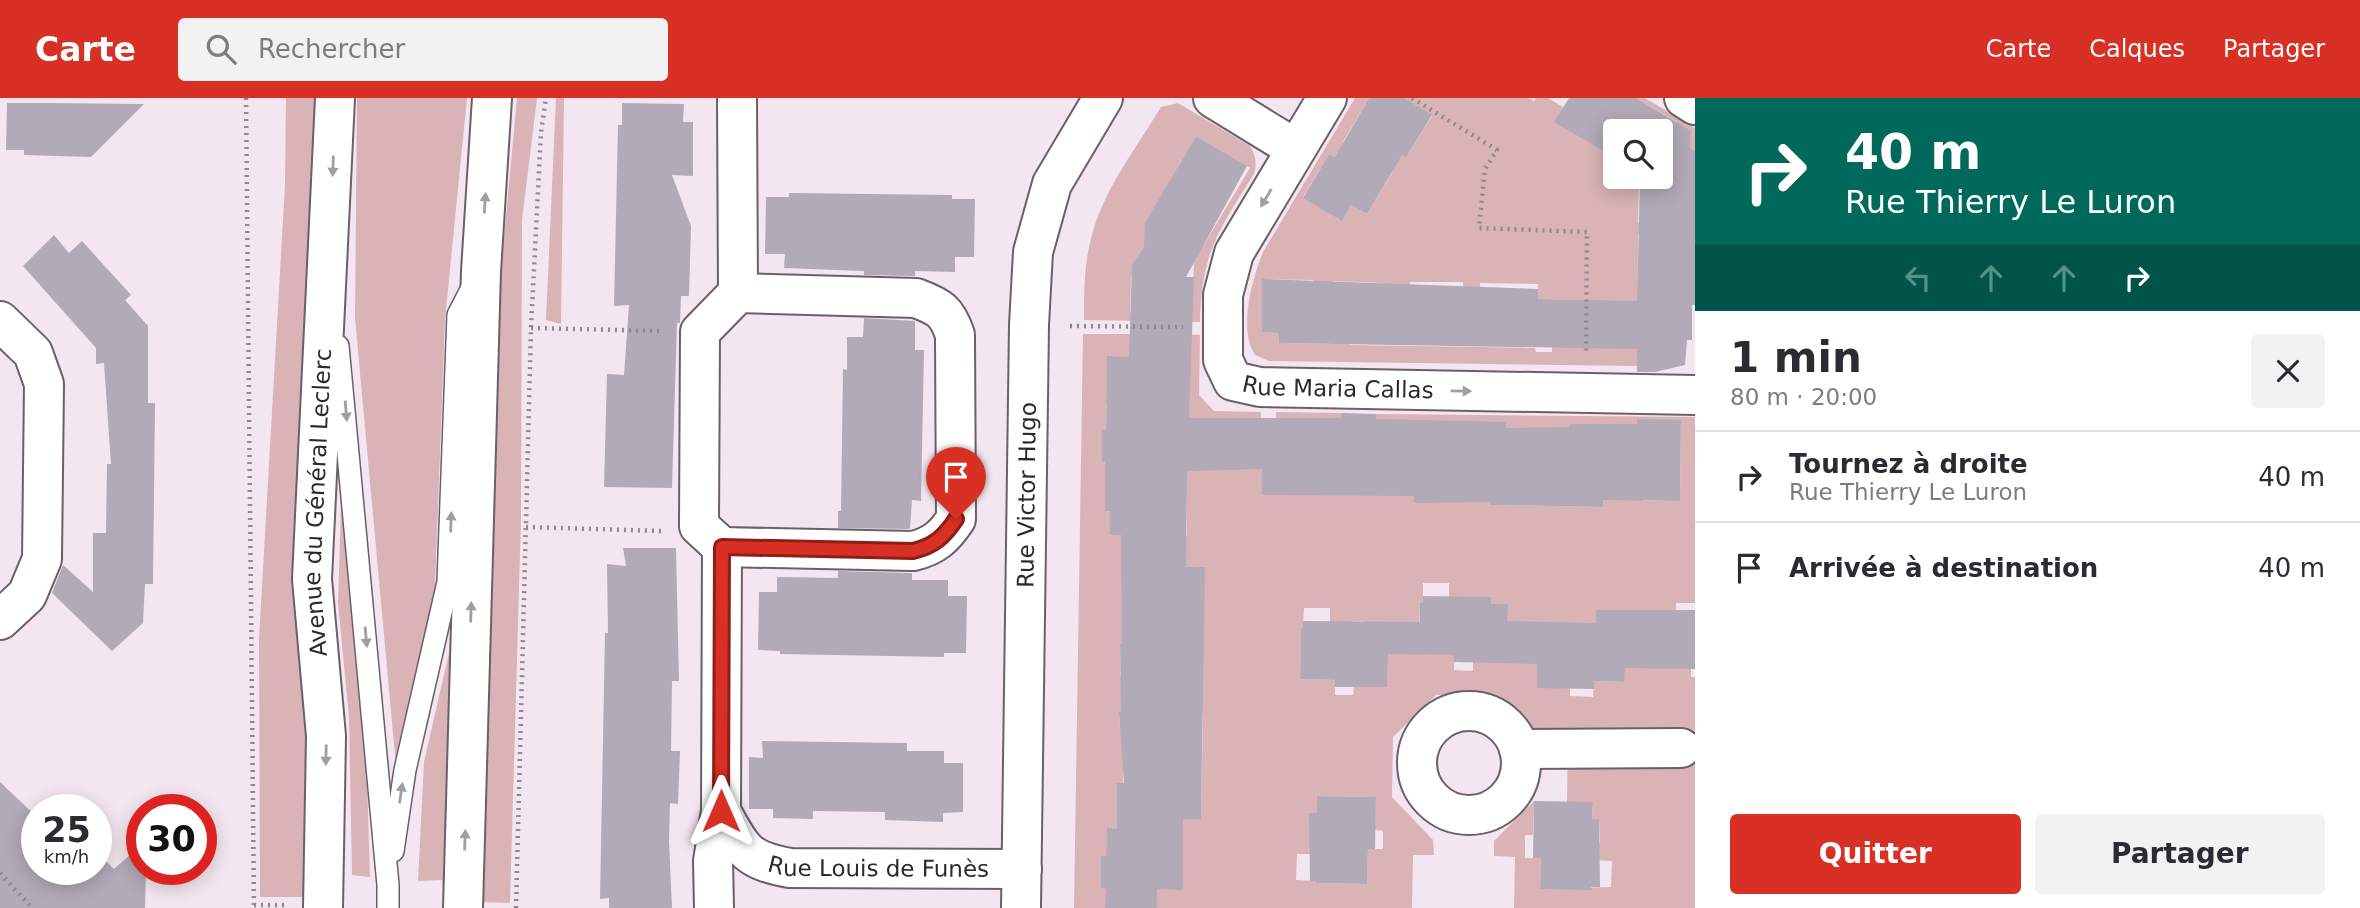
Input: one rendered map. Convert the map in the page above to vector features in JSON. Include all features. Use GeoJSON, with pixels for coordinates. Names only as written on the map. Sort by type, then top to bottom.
{"type":"FeatureCollection","features":[{"type":"Feature","properties":{"kind":"street","name":"Avenue du Général Leclerc"},"geometry":{"type":"LineString","coordinates":[[323,908],[326,736],[312,579],[335,98]]}},
{"type":"Feature","properties":{"kind":"street"},"geometry":{"type":"LineString","coordinates":[[463,908],[481,271],[492,98]]}},
{"type":"Feature","properties":{"kind":"street"},"geometry":{"type":"LineString","coordinates":[[700,332],[737,293],[737,98]]}},
{"type":"Feature","properties":{"kind":"street","name":"Rue Victor Hugo"},"geometry":{"type":"LineString","coordinates":[[1021,908],[1029,325],[1033,252],[1052,184],[1103,98]]}},
{"type":"Feature","properties":{"kind":"street"},"geometry":{"type":"LineString","coordinates":[[1213,98],[1296,149]]}},
{"type":"Feature","properties":{"kind":"street","name":"Rue Maria Callas"},"geometry":{"type":"LineString","coordinates":[[1327,98],[1234,253],[1223,295],[1223,360],[1233,381],[1260,387],[1695,395]]}},
{"type":"Feature","properties":{"kind":"street"},"geometry":{"type":"LineString","coordinates":[[1684,98],[1695,105]]}},
{"type":"Feature","properties":{"kind":"street"},"geometry":{"type":"LineString","coordinates":[[710,536],[913,551],[929,547],[945,536],[956,519],[955,335],[950,317],[935,305],[916,298],[737,293]]}},
{"type":"Feature","properties":{"kind":"street"},"geometry":{"type":"LineString","coordinates":[[0,321],[33,353],[44,384],[42,559],[27,595],[0,620]]}},
{"type":"Feature","properties":{"kind":"street","name":"Rue Louis de Funès"},"geometry":{"type":"LineString","coordinates":[[700,332],[721,811],[713,861],[714,908]]}},
{"type":"Feature","properties":{"kind":"street"},"geometry":{"type":"LineString","coordinates":[[1519,749],[1681,748]]}},
{"type":"Feature","properties":{"kind":"street","name":"Rue Louis de Funès"},"geometry":{"type":"LineString","coordinates":[[721,811],[742,849],[764,863],[790,867],[1022,869]]}},
{"type":"Feature","properties":{"kind":"lane"},"geometry":{"type":"LineString","coordinates":[[328,270],[344,398],[388,908]]}},
{"type":"Feature","properties":{"kind":"lane"},"geometry":{"type":"LineString","coordinates":[[388,885],[405,769],[448,582],[458,314],[481,271]]}},
{"type":"Feature","properties":{"kind":"path"},"geometry":{"type":"LineString","coordinates":[[246,98],[254,908]]}},
{"type":"Feature","properties":{"kind":"path"},"geometry":{"type":"LineString","coordinates":[[516,908],[531,328],[541,131],[546,98]]}},
{"type":"Feature","properties":{"kind":"path"},"geometry":{"type":"LineString","coordinates":[[1412,98],[1497,150],[1485,169],[1479,228],[1587,232],[1585,394]]}},
{"type":"Feature","properties":{"kind":"path"},"geometry":{"type":"LineString","coordinates":[[1029,325],[1223,327]]}},
{"type":"Feature","properties":{"kind":"path"},"geometry":{"type":"LineString","coordinates":[[531,328],[700,332]]}},
{"type":"Feature","properties":{"kind":"path"},"geometry":{"type":"LineString","coordinates":[[526,527],[670,531],[710,536]]}},
{"type":"Feature","properties":{"kind":"path"},"geometry":{"type":"LineString","coordinates":[[0,873],[32,908]]}},
{"type":"Feature","properties":{"kind":"shaded area"},"geometry":{"type":"Polygon","coordinates":[[[286,98],[324,98],[311,897],[260,897],[259,639],[285,185],[286,98]]]}},
{"type":"Feature","properties":{"kind":"shaded area"},"geometry":{"type":"Polygon","coordinates":[[[357,98],[467,98],[445,320],[435,586],[396,766],[355,318],[357,98]]]}},
{"type":"Feature","properties":{"kind":"shaded area"},"geometry":{"type":"Polygon","coordinates":[[[517,98],[537,98],[522,220],[521,518],[510,903],[481,902],[492,367],[517,98]]]}},
{"type":"Feature","properties":{"kind":"shaded area"},"geometry":{"type":"Polygon","coordinates":[[[556,98],[564,98],[561,324],[546,320],[556,98]]]}},
{"type":"Feature","properties":{"kind":"shaded area"},"geometry":{"type":"Polygon","coordinates":[[[1355,98],[1369,98],[1344,140],[1337,158],[1329,154],[1303,197],[1342,221],[1351,205],[1367,214],[1393,171],[1391,148],[1406,158],[1432,116],[1404,98],[1528,98],[1534,101],[1536,98],[1548,98],[1563,107],[1555,122],[1603,151],[1603,189],[1639,189],[1638,223],[1652,224],[1638,234],[1637,366],[1269,361],[1255,355],[1250,345],[1248,304],[1263,252],[1355,98]],[[1262,279],[1262,332],[1278,333],[1279,343],[1330,344],[1348,334],[1349,345],[1535,348],[1536,352],[1552,352],[1581,300],[1538,299],[1538,284],[1480,283],[1480,298],[1464,298],[1463,282],[1410,282],[1410,307],[1383,299],[1383,283],[1333,281],[1332,298],[1313,298],[1313,280],[1262,279]]]}},
{"type":"Feature","properties":{"kind":"shaded area"},"geometry":{"type":"Polygon","coordinates":[[[1636,98],[1645,98],[1695,128],[1695,169],[1677,122],[1636,98]]]}},
{"type":"Feature","properties":{"kind":"shaded area"},"geometry":{"type":"Polygon","coordinates":[[[1178,103],[1250,146],[1255,160],[1254,174],[1231,211],[1208,260],[1200,322],[1084,320],[1086,267],[1097,218],[1113,185],[1161,107],[1178,103]],[[1196,136],[1177,168],[1189,175],[1144,247],[1143,277],[1131,277],[1130,313],[1192,314],[1194,261],[1250,168],[1196,136]]]}},
{"type":"Feature","properties":{"kind":"shaded area"},"geometry":{"type":"Polygon","coordinates":[[[1083,334],[1133,334],[1133,357],[1107,357],[1138,402],[1106,403],[1106,430],[1102,430],[1102,462],[1120,463],[1105,511],[1110,511],[1110,535],[1134,535],[1125,644],[1120,644],[1120,676],[1134,676],[1125,712],[1119,712],[1120,727],[1124,727],[1123,783],[1117,783],[1133,829],[1107,829],[1106,856],[1101,856],[1101,888],[1118,889],[1105,908],[1074,908],[1083,334]]]}},
{"type":"Feature","properties":{"kind":"shaded area"},"geometry":{"type":"Polygon","coordinates":[[[1184,334],[1200,335],[1199,395],[1214,411],[1261,412],[1261,418],[1238,418],[1237,469],[1262,469],[1262,494],[1299,418],[1276,418],[1276,412],[1341,413],[1341,418],[1315,418],[1314,468],[1375,495],[1376,414],[1695,417],[1695,603],[1676,603],[1676,610],[1659,610],[1658,668],[1691,669],[1691,677],[1695,677],[1695,908],[1514,908],[1515,857],[1494,856],[1494,841],[1534,801],[1533,835],[1525,835],[1525,858],[1541,858],[1540,889],[1611,887],[1612,861],[1592,860],[1600,842],[1599,820],[1592,819],[1593,803],[1567,802],[1568,734],[1532,733],[1496,696],[1436,695],[1393,737],[1392,797],[1433,840],[1434,855],[1413,855],[1412,908],[1157,908],[1157,900],[1130,899],[1130,889],[1182,889],[1145,819],[1201,819],[1203,713],[1177,713],[1146,677],[1203,677],[1203,641],[1179,567],[1145,535],[1187,535],[1184,334]],[[1648,420],[1643,501],[1680,501],[1681,420],[1648,420]],[[1491,422],[1490,505],[1603,507],[1605,424],[1570,424],[1570,429],[1506,428],[1506,422],[1491,422]],[[1423,583],[1423,603],[1420,603],[1419,654],[1454,655],[1454,670],[1473,671],[1473,662],[1507,663],[1507,604],[1491,604],[1490,597],[1468,597],[1449,603],[1449,583],[1423,583]],[[1304,608],[1300,679],[1335,680],[1335,695],[1353,695],[1354,687],[1387,687],[1388,629],[1359,621],[1330,628],[1330,608],[1304,608]],[[1596,630],[1570,688],[1570,696],[1593,697],[1594,681],[1624,682],[1625,631],[1596,630]],[[1317,796],[1317,813],[1309,813],[1316,854],[1297,854],[1296,880],[1367,884],[1368,849],[1383,849],[1383,831],[1375,830],[1376,797],[1317,796]]]}},
{"type":"Feature","properties":{"kind":"shaded area"},"geometry":{"type":"Polygon","coordinates":[[[341,508],[347,509],[366,746],[370,877],[352,875],[349,717],[338,603],[341,508]]]}},
{"type":"Feature","properties":{"kind":"shaded area"},"geometry":{"type":"Polygon","coordinates":[[[463,592],[453,901],[444,902],[442,880],[418,881],[424,762],[463,592]]]}},
{"type":"Feature","properties":{"kind":"building"},"geometry":{"type":"Polygon","coordinates":[[[1369,98],[1404,98],[1432,115],[1406,158],[1402,155],[1367,214],[1351,205],[1342,221],[1303,198],[1329,154],[1335,157],[1369,98]]]}},
{"type":"Feature","properties":{"kind":"building"},"geometry":{"type":"Polygon","coordinates":[[[1569,98],[1636,98],[1671,119],[1603,119],[1603,151],[1554,122],[1569,98]]]}},
{"type":"Feature","properties":{"kind":"building"},"geometry":{"type":"Polygon","coordinates":[[[7,103],[144,104],[91,157],[24,155],[24,150],[6,150],[7,103]]]}},
{"type":"Feature","properties":{"kind":"building"},"geometry":{"type":"Polygon","coordinates":[[[622,103],[684,104],[683,122],[693,122],[693,176],[672,175],[691,226],[689,296],[681,296],[680,323],[677,323],[672,488],[604,487],[607,374],[624,375],[629,305],[614,306],[618,125],[622,125],[622,103]]]}},
{"type":"Feature","properties":{"kind":"building"},"geometry":{"type":"Polygon","coordinates":[[[1673,120],[1691,131],[1690,148],[1695,151],[1695,305],[1692,305],[1692,340],[1687,340],[1685,365],[1655,372],[1637,372],[1637,349],[1279,343],[1278,333],[1262,332],[1262,279],[1538,289],[1538,299],[1637,301],[1640,189],[1673,189],[1673,120]]]}},
{"type":"Feature","properties":{"kind":"building"},"geometry":{"type":"Polygon","coordinates":[[[1196,136],[1247,166],[1186,277],[1194,277],[1189,418],[1341,418],[1341,413],[1376,414],[1376,419],[1506,422],[1506,428],[1637,424],[1637,419],[1681,420],[1680,501],[1603,500],[1603,507],[1490,505],[1490,502],[1414,503],[1414,496],[1262,495],[1262,469],[1187,471],[1186,567],[1205,567],[1201,819],[1183,819],[1183,890],[1157,889],[1157,908],[1105,908],[1106,889],[1101,888],[1101,856],[1106,856],[1107,828],[1117,829],[1117,783],[1124,783],[1119,712],[1122,644],[1121,535],[1110,535],[1110,511],[1105,511],[1105,462],[1102,462],[1102,430],[1106,430],[1107,356],[1129,357],[1132,265],[1144,247],[1145,223],[1196,136]]]}},
{"type":"Feature","properties":{"kind":"building"},"geometry":{"type":"Polygon","coordinates":[[[789,193],[952,195],[952,199],[975,199],[974,257],[955,257],[955,272],[915,271],[915,276],[864,275],[864,271],[784,268],[785,254],[765,254],[766,197],[789,197],[789,193]]]}},
{"type":"Feature","properties":{"kind":"building"},"geometry":{"type":"Polygon","coordinates":[[[54,235],[69,253],[82,241],[131,295],[125,300],[148,326],[148,403],[155,403],[153,584],[145,584],[143,623],[112,651],[52,593],[63,565],[93,592],[93,533],[106,533],[107,464],[111,464],[104,363],[96,364],[96,348],[23,266],[54,235]]]}},
{"type":"Feature","properties":{"kind":"building"},"geometry":{"type":"Polygon","coordinates":[[[864,318],[915,321],[915,350],[924,350],[921,501],[912,500],[910,529],[838,528],[838,511],[841,511],[843,369],[847,370],[847,337],[863,337],[864,318]]]}},
{"type":"Feature","properties":{"kind":"building"},"geometry":{"type":"Polygon","coordinates":[[[623,548],[676,548],[679,681],[672,681],[671,751],[680,751],[678,804],[670,803],[672,908],[609,908],[609,898],[600,899],[605,633],[608,633],[607,564],[626,566],[623,548]]]}},
{"type":"Feature","properties":{"kind":"building"},"geometry":{"type":"Polygon","coordinates":[[[838,571],[912,573],[912,580],[948,580],[948,596],[967,596],[966,653],[944,653],[944,657],[780,654],[780,651],[758,650],[759,592],[777,592],[777,577],[838,578],[838,571]]]}},
{"type":"Feature","properties":{"kind":"building"},"geometry":{"type":"Polygon","coordinates":[[[1423,596],[1491,597],[1491,604],[1508,604],[1507,621],[1596,623],[1596,610],[1695,610],[1695,669],[1625,668],[1624,682],[1594,681],[1594,689],[1537,688],[1537,664],[1454,662],[1454,655],[1388,654],[1387,687],[1335,687],[1335,680],[1300,679],[1303,621],[1420,622],[1420,603],[1423,603],[1423,596]]]}},
{"type":"Feature","properties":{"kind":"building"},"geometry":{"type":"Polygon","coordinates":[[[762,741],[907,743],[907,751],[944,751],[944,763],[963,763],[963,812],[943,813],[943,822],[885,820],[885,812],[813,811],[813,819],[773,818],[773,809],[749,809],[749,757],[763,758],[762,741]]]}},
{"type":"Feature","properties":{"kind":"building"},"geometry":{"type":"Polygon","coordinates":[[[0,782],[21,802],[21,885],[112,885],[112,867],[114,869],[126,858],[126,885],[146,885],[145,908],[0,908],[0,782]]]}},
{"type":"Feature","properties":{"kind":"building"},"geometry":{"type":"Polygon","coordinates":[[[1317,796],[1376,797],[1375,849],[1368,849],[1367,884],[1310,881],[1309,813],[1317,813],[1317,796]]]}},
{"type":"Feature","properties":{"kind":"building"},"geometry":{"type":"Polygon","coordinates":[[[1534,801],[1593,802],[1592,819],[1599,819],[1600,887],[1591,887],[1592,890],[1540,889],[1541,858],[1533,858],[1534,801]]]}},
{"type":"Feature","properties":{"kind":"route"},"geometry":{"type":"LineString","coordinates":[[721,811],[722,547],[913,551],[929,547],[945,536],[956,519]]}}]}
